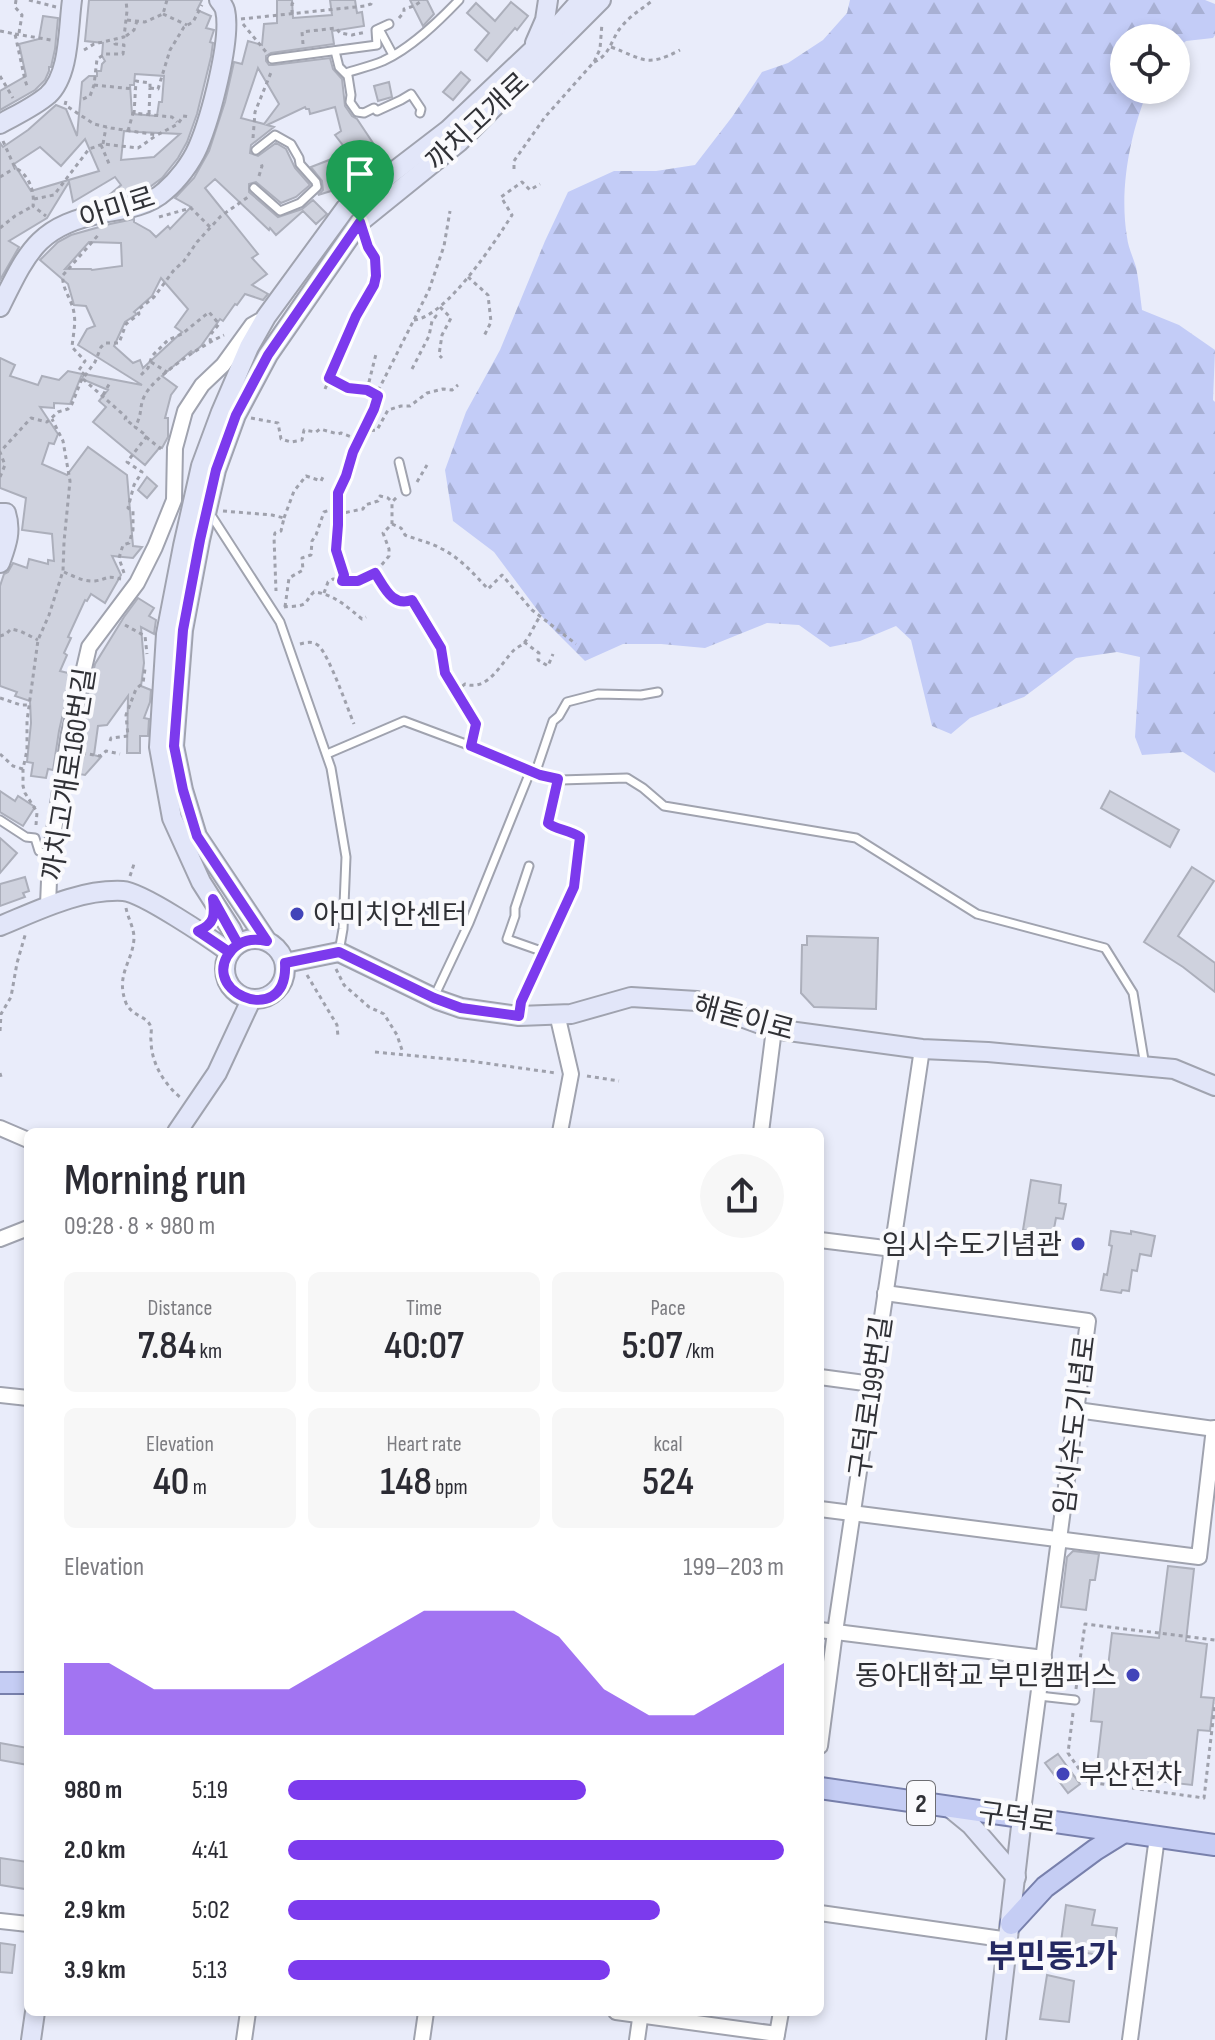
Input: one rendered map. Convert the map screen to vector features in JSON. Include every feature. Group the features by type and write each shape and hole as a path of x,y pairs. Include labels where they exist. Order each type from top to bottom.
{"main road":[{"path":"0,1683 24,1683"},
{"name":"구덕로","path":"824,1789 1215,1845"},
{"path":"1010,1932 1045,1887 1124,1832"}],"street":[{"path":"533,50 545,20 548,0"},
{"path":"234,948 172,818 159,747 166,634 201,466 249,347 266,317 345,209 448,130 555,29 581,0"},
{"name":"까치고개로","path":"267,941 197,836 174,746 183,630 216,470 236,415 268,355 360,222 459,142 601,0"},
{"path":"0,124 49,94 57,83 66,50 71,4"},
{"name":"아미로","path":"0,307 25,258 41,239 57,227 78,219 130,209 163,194 178,178 197,149 207,118 225,53 227,12"},
{"name":"까치고개로160번길","path":"48,905 50,856 66,750 89,647 155,547 174,500 175,448 185,411 202,385 223,365 252,325 266,317"},
{"path":"0,513 6,513 10,525 0,563"},
{"path":"0,926 48,905 91,894 126,891 234,948"},
{"path":"198,931 212,922 215,915 213,899"},
{"path":"293,962 267,941 253,939 234,948 225,962 224,972 233,991 241,997 260,1000 277,990 293,962 335,953"},
{"name":"해돋이로","path":"335,953 461,1008 519,1016 571,1014 631,997 697,1001 774,1029 922,1049 1174,1069 1215,1086"},
{"path":"180,1128 217,1073 251,1000"},
{"path":"557,1014 571,1074 561,1128"},
{"path":"762,1128 774,1029"},
{"name":"구덕로199번길","path":"824,1688 828,1631 854,1514 922,1049"},
{"path":"0,1128 24,1138"},
{"path":"0,1239 24,1230"},
{"path":"824,1240 893,1249"},
{"name":"임시수도기념로","path":"885,1293 1088,1321 1059,1540"},
{"path":"824,1378 872,1384"},
{"path":"0,1395 24,1398"},
{"path":"1077,1410 1215,1428"},
{"name":"임시수도기념로","path":"824,1510 1199,1557 1215,1428"},
{"path":"996,2040 1059,1540"},
{"path":"828,1631 1044,1658"},
{"path":"949,1807 971,1825 1016,1877"},
{"path":"1130,2040 1157,1837"},
{"path":"824,1913 1010,1932"},
{"path":"0,1921 24,1924"},
{"path":"31,2040 34,2016"},
{"path":"244,2040 247,2016"},
{"path":"422,2040 425,2016"},
{"path":"637,2040 641,2016"},
{"path":"653,2016 776,2037 780,2016"}],"lane":[{"path":"346,73 381,61 406,47 459,0"},
{"path":"272,59 377,45 376,30 389,24"},
{"path":"379,29 393,55"},
{"path":"335,51 339,67 346,73 350,102 357,112 364,113 374,108 377,111 411,94 421,109 420,113"},
{"path":"254,188 280,211 300,203 317,187 300,164 291,144 275,135 256,150"},
{"path":"399,462 406,491"},
{"path":"208,510 280,622 327,754 346,857 343,929 335,953"},
{"path":"434,998 469,923 553,721 567,702 598,694 641,695 658,692"},
{"path":"327,754 404,721 533,773 558,779 627,778 664,806 856,838 977,914 1105,948 1133,993 1145,1066"},
{"path":"0,820 26,837 35,838 39,851 50,856"},
{"path":"529,866 507,939 544,952"},
{"path":"1039,1696 1075,1700"}],"path":[{"path":"16,0 15,7 22,15 17,34 29,107"},
{"path":"29,0 43,5 71,4"},
{"path":"124,37 126,0"},
{"path":"163,14 167,0"},
{"path":"150,88 158,89 170,50 184,27 193,22 205,0"},
{"path":"292,14 295,0"},
{"path":"227,12 292,14 365,6 372,0"},
{"path":"303,55 302,32 336,28 340,33 352,35 370,32 372,25 389,24 404,9 423,0"},
{"path":"594,62 611,47 624,23 653,0"},
{"path":"0,477 5,465 0,452 31,418 47,422 58,412 68,409 101,347 106,343 119,343 126,324 154,297 210,227 246,199 254,188 262,166 253,136 255,112 272,72 272,59 246,26 227,12"},
{"path":"126,20 145,22 163,14 187,25"},
{"path":"0,31 40,39 66,50 76,63 86,48 124,37 134,30 137,21"},
{"path":"514,169 514,161 545,117 594,62 600,49 602,23"},
{"path":"83,99 90,96 94,85 97,59 105,54 123,54 124,45 115,44 115,40"},
{"path":"611,47 641,61 664,58 680,50"},
{"path":"0,76 29,107"},
{"path":"128,131 134,114 136,81 150,83 149,114"},
{"path":"94,85 135,89"},
{"path":"70,90 65,105 94,124 157,135"},
{"path":"134,114 172,117 178,124"},
{"path":"34,199 54,195 89,149 102,145 138,148 178,124 183,116 207,118"},
{"path":"106,127 102,145 110,166"},
{"path":"0,135 15,168"},
{"path":"0,177 15,168 21,170 32,185 33,206"},
{"path":"414,320 432,314 468,277 512,215 501,197 522,182 530,190 540,184"},
{"path":"33,206 57,227"},
{"path":"0,228 33,206"},
{"path":"156,218 191,208 210,227"},
{"path":"342,581 344,575 336,550 338,493 379,389 429,290 444,246 450,211"},
{"path":"325,389 376,276 375,258 360,222"},
{"path":"107,229 99,233 63,275 62,284 75,315 72,347 85,361 79,370 84,377 125,419 160,449 166,448"},
{"path":"468,277 488,295 491,322 483,338"},
{"path":"440,307 451,318 442,335 439,355 442,358"},
{"path":"141,375 148,368 152,356 168,340 182,334 209,312 219,324 210,341"},
{"path":"412,369 429,336 436,316 432,314"},
{"path":"135,427 140,418 142,399 167,372 210,341 229,333 242,339"},
{"path":"367,390 376,354"},
{"path":"151,362 167,372"},
{"path":"329,378 348,388 367,390 378,396"},
{"path":"103,395 111,381"},
{"path":"363,431 377,430 388,410 410,406 427,393 452,390 458,385"},
{"path":"236,415 278,423 281,439 291,442 302,440 304,430 316,432 320,429 358,439"},
{"path":"35,838 37,812 25,793 23,769 27,750 27,721 38,640 63,571 70,481 63,441 52,419"},
{"path":"129,584 119,558 133,530 133,511 128,508 134,485 142,472 127,462 146,437"},
{"path":"392,502 415,484 427,465"},
{"path":"324,475 321,481 306,476 294,491 281,531 275,533 275,588 282,608 301,605 314,592 324,593 339,600 362,619 366,617"},
{"path":"324,593 328,582 333,579 358,581 375,573 389,556 383,533 392,524 392,502 388,498 380,496 378,501 365,505 363,509 338,514"},
{"path":"285,607 289,578 303,570 302,558 311,555 312,541 324,512 337,508"},
{"path":"208,510 284,518"},
{"path":"392,524 401,528 405,535 445,550 488,589 502,575 532,610 576,644"},
{"path":"63,571 89,581 109,576 129,584"},
{"path":"375,573 392,599 406,603 412,600 441,648 445,673 476,724 471,746"},
{"path":"112,616 145,636 147,655"},
{"path":"456,691 465,684 472,686 497,674 515,648 524,642 540,616"},
{"path":"0,636 11,629 38,640"},
{"path":"289,646 310,642 318,645 328,661 354,724"},
{"path":"524,642 539,653 538,660 548,666 553,654"},
{"path":"110,741 111,738 128,736 126,715 136,689 143,683 146,666"},
{"path":"0,698 29,705"},
{"path":"66,750 100,756 106,751 120,754"},
{"path":"0,754 13,766 23,769"},
{"path":"519,1016 521,1002 574,887 580,837 570,830 548,823 558,779"},
{"path":"130,893 126,912 134,933 134,943 122,977 127,1004 138,1016 146,1018 151,1026 153,1054 159,1074 175,1093 194,1107"},
{"path":"0,1031 1,1014 11,997 25,939 26,931 21,917"},
{"path":"335,953 344,985 369,1007 384,1014 397,1035 403,1053"},
{"path":"293,962 337,1025 338,1037"},
{"path":"375,1052 619,1081"},
{"path":"1215,1640 1085,1624 1068,1753 1088,1782 1204,1798 1215,1703"},
{"path":"1208,1759 1215,1760"}],"green space":[{"path":"850,0 1205,0 1215,4 1213,38 1190,41 1190,24 1110,24 1110,104 1143,104 1131,143 1124,200 1128,241 1136,267 1142,310 1179,325 1215,350 1215,773 1183,752 1142,755 1135,737 1140,657 1117,652 1076,658 1024,697 970,718 951,734 932,726 911,640 896,626 860,641 830,647 799,625 767,623 705,648 623,644 585,661 547,623 494,552 453,521 445,470 466,412 500,350 568,192 614,171 656,171 695,165 762,72 788,63 823,40 847,13"}],"building":[{"path":"89,0 202,0 197,10 211,16 206,28 214,30 210,42 213,43 211,57 197,114 178,158 162,178 147,189 102,201 121,185 115,177 73,202 69,182 47,218 9,241 19,247 0,280 0,143 3,147 56,105 66,109 77,136 82,82 89,76 97,76 105,61 102,56 103,43 85,41","holes":["135,74 164,76 162,102 159,102 157,116 132,114 130,85 134,85","124,131 180,134 154,157 121,160","85,139 99,171 31,191 14,164 40,147 61,166"]},
{"path":"277,0 292,0 293,18 332,15 330,0 355,0 357,13 362,12 364,26 332,31 334,44 271,53 266,56 266,61 273,65 330,58 333,69 342,79 345,106 377,149 342,174 347,180 331,191 318,195 323,190 322,181 311,167 329,160 345,148 335,135 341,131 335,107 310,114 305,107 267,125 274,127 251,145 250,153 258,156 276,143 286,149 295,168 310,185 296,197 281,203 256,182 249,184 249,192 278,217 302,209 313,200 327,214 316,224 303,211 276,235 215,179 205,188 258,254 252,258 267,274 252,285 268,294 263,300 245,294 223,321 220,319 201,346 162,376 177,387 171,395 165,418 168,418 168,437 145,465 93,422 106,407 99,401 108,390 82,379 84,374 142,385 78,345 87,329 95,326 86,306 74,305 68,284 40,260 58,242 71,235 110,224 134,219 156,237 168,226 170,229 191,207 175,198 194,178 209,151 234,62 242,64 248,41 262,45 264,24 277,23","holes":["258,68 279,104 264,124 241,118","89,242 121,243 122,266 92,270 65,269","161,278 188,309 175,327 182,332 143,368 140,360 133,363 114,346 125,322 137,314 134,312 152,296"]},
{"path":"410,0 427,0 434,14 423,26"},
{"path":"511,2 528,16 487,61 475,50 489,33 467,13 476,3 495,21"},
{"path":"43,16 58,18 51,67 45,80 35,90 0,110 0,91 26,76 19,44 39,39"},
{"path":"461,72 470,80 453,100 443,92"},
{"path":"389,82 392,97 378,101 374,86"},
{"path":"0,358 15,365 10,376 38,385 42,376 59,380 68,371 82,374 70,404 54,403 54,408 40,407 58,434 54,444 49,443 42,464 67,475 88,447 127,475 133,546 142,547 133,558 112,556 121,575 105,603 91,594 85,600 68,637 71,638 64,653 67,655 60,671 72,674 53,770 48,769 46,778 31,776 33,763 27,762 30,701 0,686 0,586 4,574 13,563 27,568 29,559 48,564 48,560 54,561 52,534 22,530 26,498 0,488"},
{"path":"147,477 157,486 147,498 138,490"},
{"path":"138,598 154,608 149,616 156,620 154,634 141,627 144,663 141,686 151,690 144,718 149,719 148,736 140,736 140,753 127,753 128,696 107,725 98,726 94,755 101,757 85,775 73,773 95,664"},
{"path":"0,791 15,801 18,796 35,807 23,826 0,812"},
{"path":"1110,791 1179,830 1170,847 1101,808"},
{"path":"0,838 17,853 0,873"},
{"path":"1192,867 1214,881 1178,936 1215,963 1215,992 1144,942"},
{"path":"25,877 29,891 23,893 25,897 0,906 0,884"},
{"path":"807,936 878,938 876,1009 814,1007 801,993 802,945 807,945"},
{"path":"1031,1180 1061,1185 1059,1203 1066,1204 1063,1219 1056,1218 1053,1234 1023,1230"},
{"path":"1111,1231 1155,1236 1151,1256 1140,1254 1137,1271 1132,1270 1129,1291 1122,1290 1121,1293 1101,1290 1112,1246 1109,1245"},
{"path":"1073,1551 1099,1554 1095,1580 1090,1580 1086,1610 1061,1607 1067,1557"},
{"path":"1168,1566 1194,1569 1186,1641 1207,1644 1201,1697 1214,1698 1210,1731 1198,1730 1192,1785 1096,1774 1102,1722 1091,1721 1095,1683 1106,1684 1112,1633 1159,1638"},
{"path":"0,1743 24,1747 24,1764 0,1760"},
{"name":"부산전차","path":"1058,1754 1080,1784 1068,1793 1045,1763"},
{"path":"0,1858 24,1861 24,1889 0,1885"},
{"path":"1066,1905 1095,1910 1092,1925 1117,1928 1113,1957 1060,1949"},
{"path":"0,1943 15,1945 12,1973 0,1972"},
{"path":"1047,1975 1074,1981 1069,2022 1040,2019"}],"place":[{"name":"아미치안센터","path":"297,914"},
{"name":"임시수도기념관","path":"1078,1244"},
{"name":"동아대학교 부민캠퍼스","path":"1133,1675"},
{"name":"부산전차","path":"1063,1774"}],"district":[{"name":"부민동1가","path":"1052,1956"}],"route":[{"path":"360,222 268,355 236,415 216,470 200,540 183,630 174,746 197,836 267,941 244,941 229,952 198,931 212,922 215,915 213,899 238,944 229,952 225,962 227,982 233,991 251,1000 260,1000 277,990 283,982 285,963 339,952 461,1008 519,1016 521,1002 574,887 580,837 570,830 548,823 558,779 540,775 471,746 476,724 445,673 441,648 412,600 406,603 392,599 375,573 358,581 342,581 344,575 336,550 338,493 378,396 367,390 348,388 329,378 376,276 375,258 360,222"}]}
